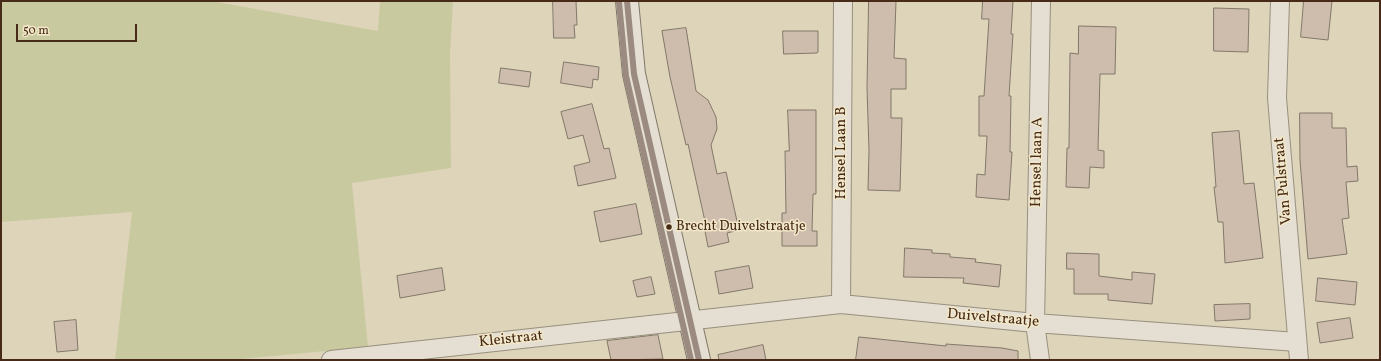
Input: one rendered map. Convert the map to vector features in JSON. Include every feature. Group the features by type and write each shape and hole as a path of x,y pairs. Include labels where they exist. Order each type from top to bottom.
{"main road":[{"path":"627,1 634,74 699,360"}],"street":[{"name":"Hensel Laan B","path":"840,304 843,1"},
{"name":"Hensel laan A","path":"1040,360 1035,323 1041,1"},
{"name":"Van Pulstraat","path":"1280,1 1277,98 1299,360"},
{"name":"Duivelstraatje","path":"690,320 840,304 1035,323 1297,342"},
{"name":"Kleistraat","path":"332,360 690,320"},
{"path":"1299,360 1304,360"}],"green space":[{"path":"1,1 211,1 378,31 380,1 453,1 450,53 451,168 352,183 368,347 231,360 115,360 132,212 1,222"}],"building":[{"path":"553,1 576,1 577,25 574,25 575,38 554,38"},
{"path":"869,1 896,1 894,58 906,59 906,89 891,89 891,118 902,118 900,191 868,190 869,150 867,88"},
{"path":"983,1 1013,1 1011,34 1013,34 1009,96 1011,96 1010,152 1012,152 1009,200 976,197 977,174 985,175 987,136 979,136 979,96 984,96 989,19 982,19"},
{"path":"1304,1 1332,1 1328,40 1301,37"},
{"path":"1214,8 1249,9 1248,52 1214,51"},
{"path":"1079,26 1116,27 1115,74 1100,74 1098,150 1104,151 1104,168 1090,167 1089,188 1066,187 1067,148 1069,148 1070,53 1078,54"},
{"path":"686,28 696,91 708,100 716,117 717,129 711,145 717,174 726,172 739,230 727,233 729,242 708,247 704,226 706,226 688,144 686,145 670,77 662,31"},
{"path":"783,31 818,31 818,52 784,54"},
{"path":"564,62 599,67 598,80 593,79 592,88 561,83"},
{"path":"501,68 531,72 529,87 499,83"},
{"path":"592,104 604,149 609,148 616,178 578,186 574,166 590,162 583,135 568,139 561,112"},
{"path":"788,110 816,110 816,194 813,194 812,231 817,231 817,246 782,246 782,213 786,213 785,151 789,151"},
{"path":"1300,113 1332,113 1332,128 1346,128 1347,167 1357,166 1358,181 1346,182 1349,218 1342,219 1347,254 1308,259 1300,160"},
{"path":"1239,131 1244,184 1254,183 1263,258 1225,263 1223,222 1218,222 1214,187 1216,187 1212,133"},
{"path":"636,204 642,234 600,242 594,212"},
{"path":"905,248 932,250 932,253 950,254 950,257 976,259 975,262 1001,265 999,287 963,283 964,278 904,277"},
{"path":"1067,253 1099,254 1099,276 1132,280 1132,272 1155,274 1152,304 1108,300 1108,294 1074,294 1074,269 1067,269"},
{"path":"749,266 753,288 719,294 715,272"},
{"path":"442,268 445,290 400,298 397,276"},
{"path":"651,277 655,294 637,297 633,281"},
{"path":"1318,278 1357,282 1355,305 1316,301"},
{"path":"1250,304 1250,319 1215,321 1214,305"},
{"path":"1350,318 1353,338 1320,343 1317,323"},
{"path":"76,320 78,350 57,352 54,322"},
{"path":"658,335 663,359 611,360 607,341"},
{"path":"859,337 946,346 946,344 1002,348 1018,351 1018,360 856,360"},
{"path":"763,345 766,360 719,360 718,355"}],"transit line":[{"path":"627,1 634,74 699,360"},
{"path":"619,2 626,76 691,360"}],"place":[{"name":"Brecht Duivelstraatje","path":"669,227"}]}
